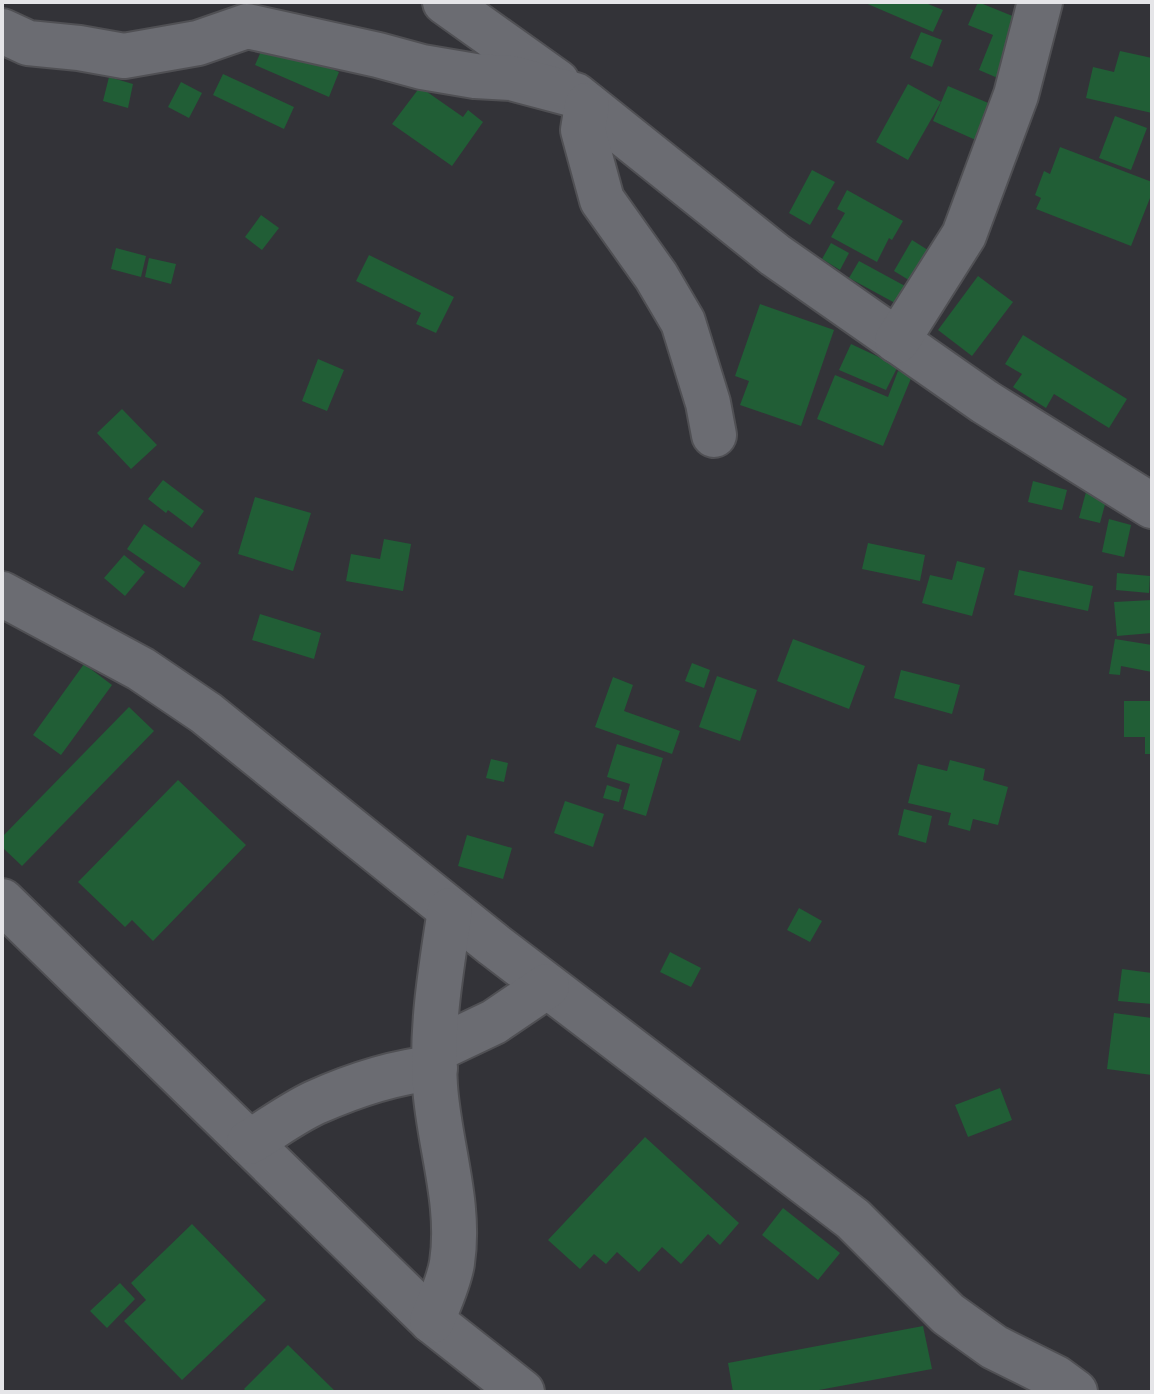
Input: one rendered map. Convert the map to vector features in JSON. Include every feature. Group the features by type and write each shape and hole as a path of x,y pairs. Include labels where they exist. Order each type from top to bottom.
{"street":[{"path":"445,2 581,100 775,255 985,402 1152,506"},
{"path":"897,341 964,235 1016,95 1040,2"},
{"path":"2,31 28,43 124,56 198,43 247,26 422,67 475,76 511,78 581,100"},
{"path":"581,100 583,130 602,200 656,276 683,322 708,403 714,435"},
{"path":"2,594 141,669 206,713 547,986 853,1219 948,1314 994,1347 1056,1378 1075,1392"},
{"path":"2,901 432,1321 522,1392"},
{"path":"432,1321 451,1264 454,1218 435,1090 436,1013 450,910"},
{"path":"249,1142 313,1104 370,1082 410,1071 435,1059 547,986"}],"building":[{"path":"863,2 923,2 943,10 933,32"},
{"path":"978,2 1025,21 1000,79 979,70 993,35 968,25"},
{"path":"921,32 942,40 932,67 910,58"},
{"path":"266,40 339,72 329,97 255,65"},
{"path":"1120,51 1152,58 1152,113 1086,98 1093,67 1114,72"},
{"path":"223,74 294,107 284,129 213,95"},
{"path":"109,77 133,84 128,108 103,101"},
{"path":"181,82 202,93 189,118 168,107"},
{"path":"908,84 941,102 908,160 876,142"},
{"path":"948,86 993,105 978,141 933,121"},
{"path":"420,87 463,117 468,110 483,122 452,166 392,124"},
{"path":"1115,116 1147,128 1131,170 1099,158"},
{"path":"1060,147 1152,182 1152,193 1131,246 1036,209 1041,198 1035,195 1044,171 1050,174"},
{"path":"812,170 835,182 810,225 789,213"},
{"path":"847,190 903,221 892,240 889,238 877,262 831,237 845,213 837,209"},
{"path":"261,215 279,228 262,250 245,237"},
{"path":"912,240 931,252 912,282 894,271"},
{"path":"831,243 849,253 840,270 822,259"},
{"path":"116,248 146,256 141,277 111,269"},
{"path":"369,255 454,297 436,333 416,324 421,313 356,281"},
{"path":"149,258 176,264 171,284 145,277"},
{"path":"859,261 905,286 895,303 849,278"},
{"path":"978,276 1013,302 972,356 938,330"},
{"path":"760,304 834,330 801,426 740,405 749,381 735,376"},
{"path":"1023,335 1127,399 1109,428 1054,394 1046,408 1013,387 1022,374 1005,364"},
{"path":"851,344 898,366 886,390 839,370"},
{"path":"318,359 344,370 327,411 302,401"},
{"path":"898,371 912,376 883,446 817,419 835,375 888,397"},
{"path":"122,409 157,445 131,469 97,433"},
{"path":"163,480 204,511 192,528 148,499"},
{"path":"1033,481 1067,490 1062,510 1028,502"},
{"path":"1086,492 1107,497 1100,523 1079,518"},
{"path":"255,497 311,513 293,571 238,554"},
{"path":"1109,519 1131,525 1124,557 1102,552"},
{"path":"144,524 201,563 184,588 127,549"},
{"path":"384,539 411,544 403,591 346,581 351,554 380,559"},
{"path":"868,543 925,555 920,581 862,569"},
{"path":"124,555 145,572 125,596 104,578"},
{"path":"957,561 985,568 972,616 922,603 930,575 952,580"},
{"path":"1019,570 1093,586 1088,611 1014,595"},
{"path":"1117,573 1150,576 1149,593 1116,590"},
{"path":"1152,600 1152,633 1117,636 1114,602"},
{"path":"260,614 321,633 314,659 252,640"},
{"path":"793,639 865,666 849,709 777,681"},
{"path":"1115,639 1152,645 1152,672 1121,666 1120,675 1109,674"},
{"path":"692,663 710,670 704,688 685,681"},
{"path":"84,664 112,685 61,755 33,735"},
{"path":"901,670 960,685 952,714 894,698"},
{"path":"717,676 757,690 740,741 699,727"},
{"path":"613,677 633,685 624,711 680,731 672,754 595,727"},
{"path":"1124,701 1152,701 1152,754 1145,754 1145,737 1124,737"},
{"path":"129,707 154,731 22,866 2,847 2,837"},
{"path":"617,744 663,758 646,816 623,809 630,784 607,777"},
{"path":"491,759 508,763 504,782 486,778"},
{"path":"950,760 985,769 983,780 1008,787 998,825 973,819 970,831 948,825 951,813 908,803 918,764 947,771"},
{"path":"178,780 246,845 153,941 132,920 125,927 78,882"},
{"path":"607,785 622,790 619,802 603,798"},
{"path":"565,801 604,814 593,847 554,833"},
{"path":"904,809 932,816 926,843 898,835"},
{"path":"467,835 512,848 503,879 458,866"},
{"path":"799,908 822,921 810,942 787,930"},
{"path":"670,952 701,968 691,987 660,972"},
{"path":"1122,969 1152,973 1152,1004 1118,1001"},
{"path":"1114,1013 1152,1018 1152,1075 1107,1069"},
{"path":"1000,1088 1012,1120 968,1137 955,1105"},
{"path":"645,1137 739,1223 720,1245 708,1234 681,1264 662,1247 639,1272 617,1252 606,1264 594,1254 580,1269 548,1240"},
{"path":"783,1208 840,1253 818,1280 762,1235"},
{"path":"192,1224 266,1300 182,1380 124,1321 146,1300 131,1283"},
{"path":"120,1283 135,1299 107,1328 90,1311"},
{"path":"923,1326 932,1369 808,1392 733,1392 728,1363"},
{"path":"288,1345 336,1392 247,1392 244,1389"}]}
